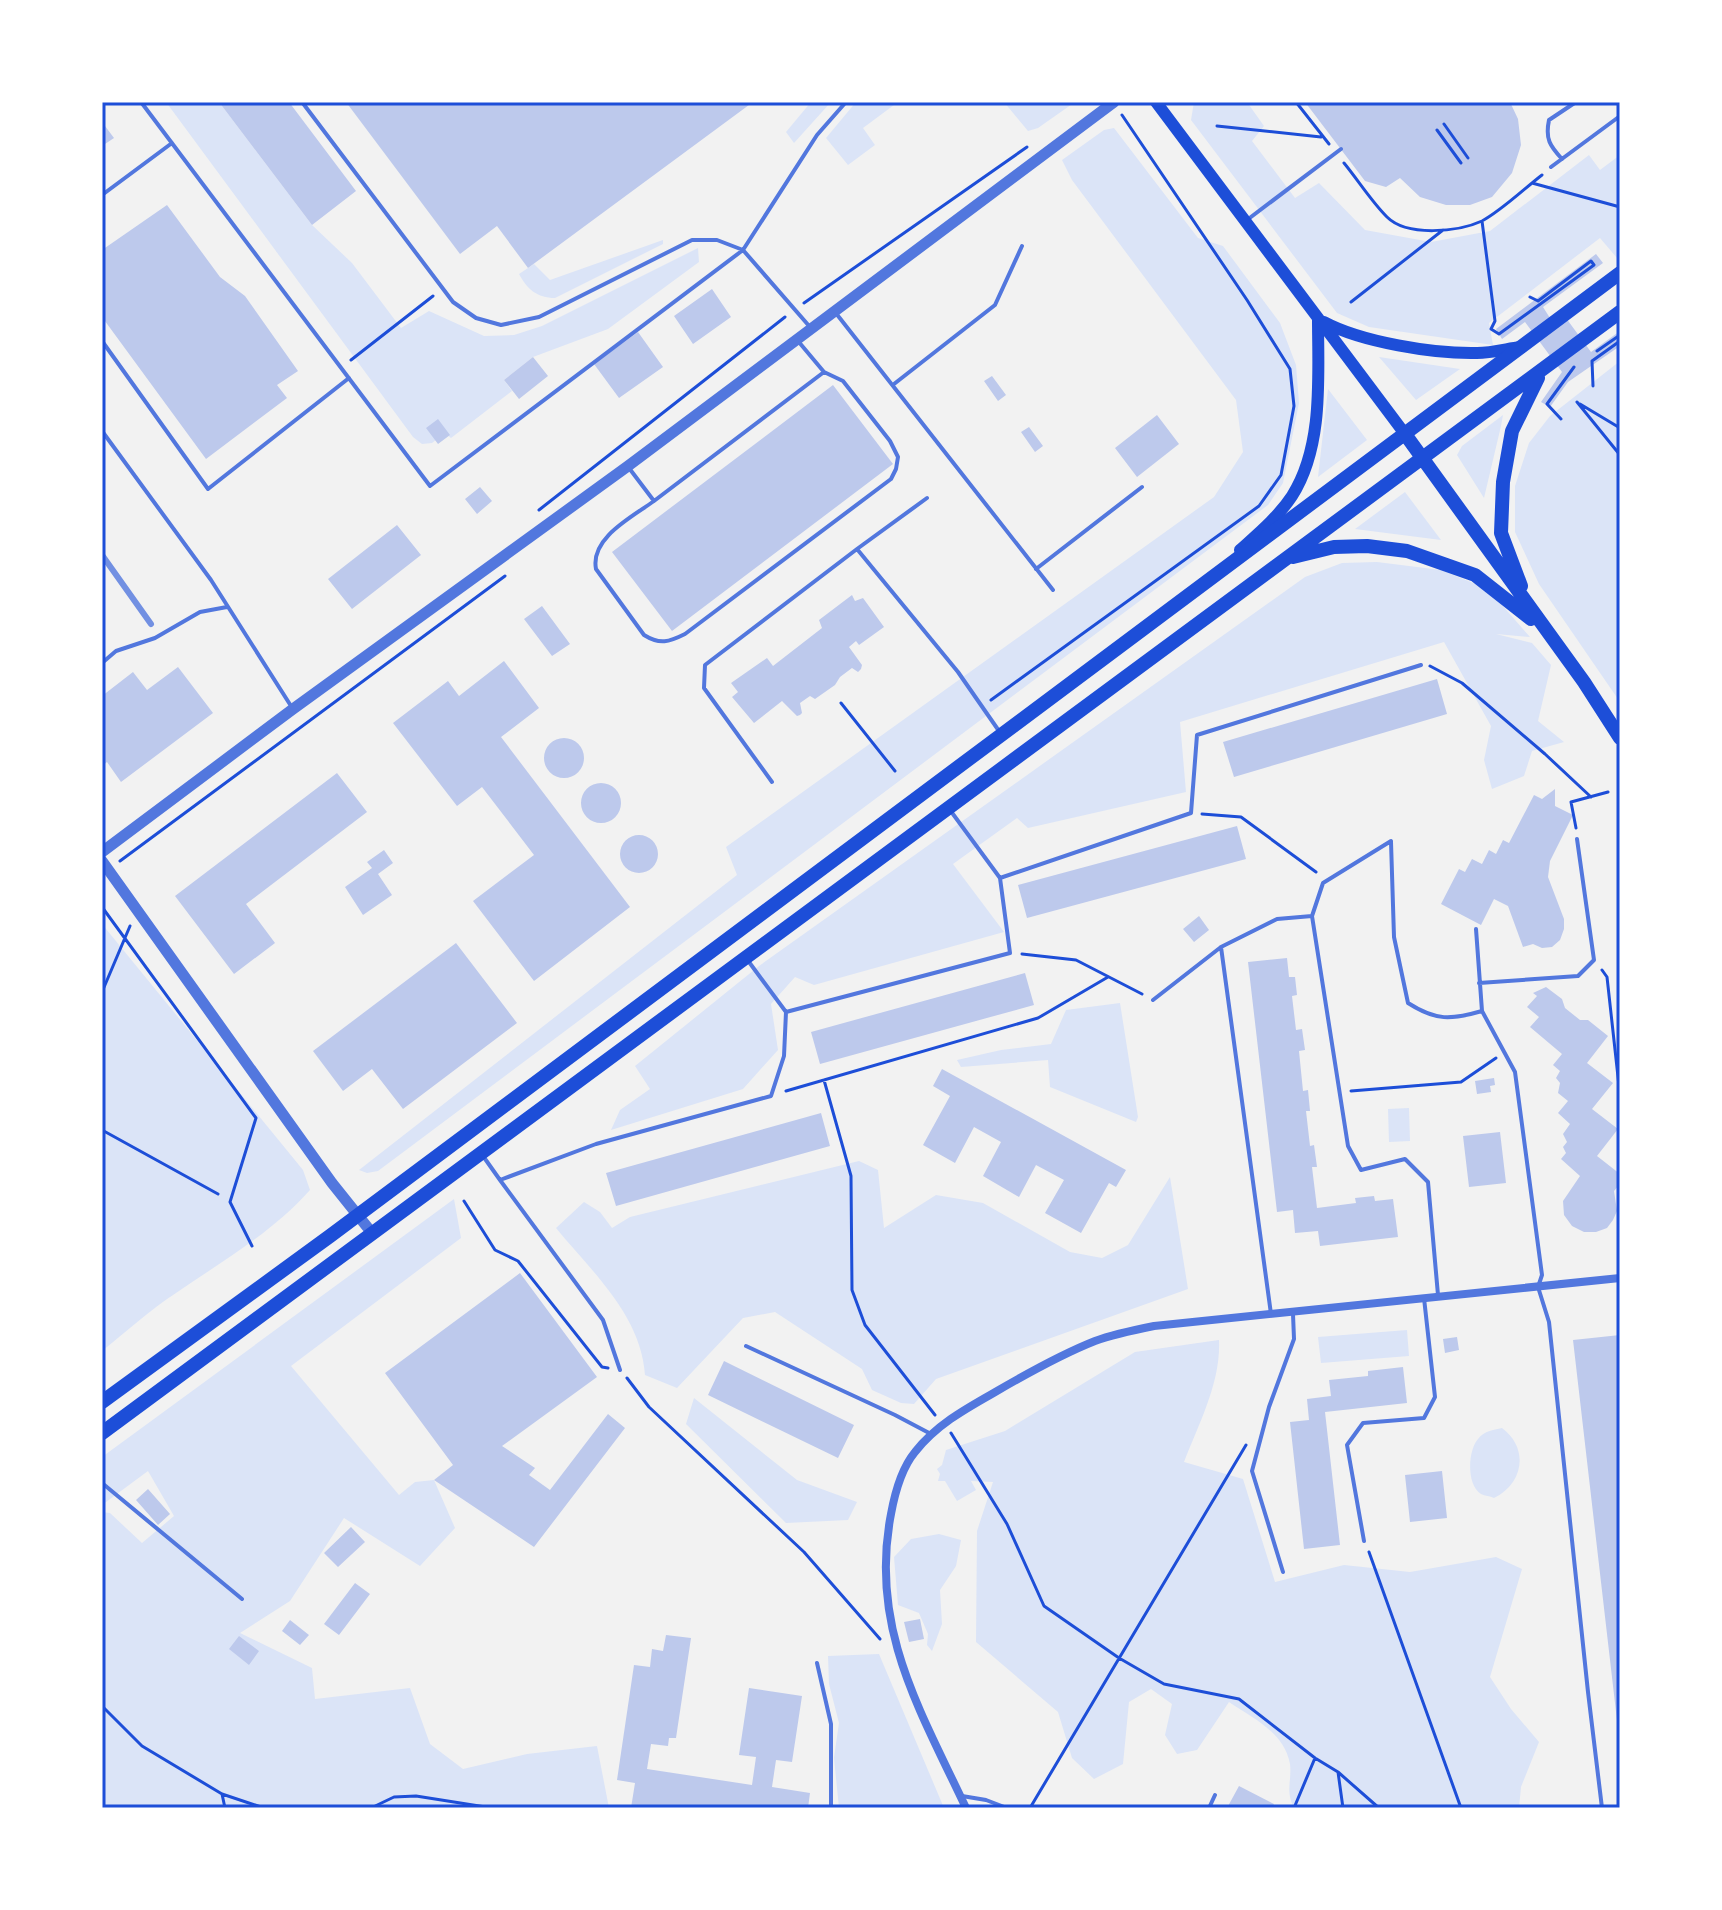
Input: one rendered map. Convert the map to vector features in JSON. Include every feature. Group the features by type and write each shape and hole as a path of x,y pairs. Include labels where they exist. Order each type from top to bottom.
{"main road":[{"path":"1156,102 1405,434 1584,682 1620,738"},
{"path":"102,1402 1620,273"},
{"path":"102,1433 1620,312"},
{"path":"1318,319 1345,333 1450,352 1478,354 1520,347"},
{"path":"1196,589 1271,522 1292,495 1307,466 1316,413 1318,319"},
{"path":"1541,372 1512,431 1503,482 1501,533 1516,575 1544,629"},
{"path":"1284,559 1334,547 1367,546 1407,551 1475,575 1544,629"}],"street":[{"path":"102,852 628,466 1114,102"},
{"path":"102,861 332,1183 372,1233"},
{"path":"966,1808 901,1668 890,1621 885,1576 886,1540 901,1476 913,1454 931,1434 957,1414 1094,1341 1154,1326 1620,1278"}],"lane":[{"path":"141,102 430,486 743,250 817,135 846,102"},
{"path":"302,102 453,302 476,318 501,325 539,317 692,240 717,240 743,250 811,328"},
{"path":"1563,160 1549,144 1546,132 1549,120 1576,102"},
{"path":"1551,167 1620,116"},
{"path":"102,195 172,143"},
{"path":"1246,221 1338,151"},
{"path":"893,385 995,305 1022,246"},
{"path":"834,310 1053,590"},
{"path":"797,339 824,372 843,381 890,441 898,457 891,479 685,634 668,642 655,642 644,635 596,569 594,560 604,540 824,372"},
{"path":"102,341 208,489 349,378"},
{"path":"102,431 227,607 293,709"},
{"path":"628,466 654,501"},
{"path":"1036,569 1142,487"},
{"path":"772,782 704,688 705,665 927,498"},
{"path":"857,549 958,672 1000,733"},
{"path":"102,663 116,651 155,638 200,612 227,607"},
{"path":"1000,878 1191,813 1197,735 1421,665"},
{"path":"786,1012 1010,953 1000,878 949,809"},
{"path":"1479,983 1578,976 1594,960 1577,839"},
{"path":"1438,1297 1428,1182 1405,1159 1361,1170 1348,1146 1312,916 1323,883 1391,841 1394,937 1408,1003 1427,1015 1455,1019 1482,1011"},
{"path":"1153,1000 1221,947 1277,919 1312,916"},
{"path":"1476,929 1482,1011 1515,1072 1542,1275 1538,1287 1549,1322 1602,1808"},
{"path":"1221,947 1271,1314"},
{"path":"500,1180 596,1144 771,1096 784,1056 786,1012 746,959"},
{"path":"481,1154 603,1320 620,1370"},
{"path":"1364,1541 1347,1445 1363,1423 1424,1418 1435,1397 1424,1298"},
{"path":"1283,1572 1252,1471 1269,1407 1294,1339 1293,1312"},
{"path":"746,1346 931,1434"},
{"path":"102,1483 242,1599"},
{"path":"817,1663 831,1724 831,1808"},
{"path":"1209,1808 1215,1795"},
{"path":"960,1796 986,1800 1007,1808"}],"path":[{"path":"982,707 1259,506 1281,475 1294,406 1290,369 1114,102"},
{"path":"1296,102 1338,151 1388,218 1414,230 1443,230 1482,221 1551,167"},
{"path":"1444,124 1468,158"},
{"path":"1217,126 1323,137"},
{"path":"1437,130 1461,163"},
{"path":"532,516 796,308 1027,147"},
{"path":"1532,183 1620,207"},
{"path":"1482,221 1495,321 1491,329 1499,334 1594,265 1591,261 1538,301 1530,297"},
{"path":"1351,302 1443,230"},
{"path":"341,367 442,288"},
{"path":"1593,386 1592,361 1620,341"},
{"path":"1561,419 1547,404 1573,368"},
{"path":"1620,428 1577,402 1620,455"},
{"path":"117,863 505,576"},
{"path":"1421,665 1433,667 1462,683 1591,797"},
{"path":"841,703 895,771"},
{"path":"1577,839 1571,802 1608,792"},
{"path":"1191,813 1241,817 1327,881"},
{"path":"102,907 256,1118 230,1202 252,1246"},
{"path":"102,992 124,937 139,912"},
{"path":"1010,953 1076,960 1153,1000"},
{"path":"1594,960 1607,977 1620,1095"},
{"path":"771,1096 1038,1018 1108,977"},
{"path":"1340,1092 1461,1082 1504,1052"},
{"path":"824,1080 851,1176 852,1290 865,1325 937,1417"},
{"path":"102,1130 218,1194"},
{"path":"464,1201 495,1250 518,1261 602,1367 620,1370 649,1407 804,1552 880,1640"},
{"path":"950,1432 1007,1524 1044,1606 1119,1658 1164,1684 1239,1699 1338,1772 1379,1808"},
{"path":"1030,1808 1253,1433"},
{"path":"1364,1541 1461,1808"},
{"path":"102,1706 142,1746 222,1794 264,1808"},
{"path":"1294,1808 1315,1758"},
{"path":"1338,1772 1343,1808"},
{"path":"222,1794 225,1808"},
{"path":"371,1808 394,1797 416,1796 492,1808"}],"shaded area":[{"path":"166,102 219,102 312,225 352,263 401,328 429,311 484,336 514,335 542,326 698,248 699,262 608,329 533,357 504,380 512,391 451,438 445,433 432,443 422,444 413,437"},
{"path":"811,102 831,102 794,143 786,132"},
{"path":"856,102 898,102 863,128 875,145 848,165 826,138"},
{"path":"1004,102 1075,102 1038,128 1028,131"},
{"path":"1194,102 1247,102 1264,126 1252,141 1295,198 1319,183 1365,230 1431,242 1490,231 1589,155 1600,170 1620,155 1620,255 1617,258 1600,238 1489,323 1493,345 1369,327 1337,313 1191,120"},
{"path":"1114,128 1198,238 1223,246 1280,323 1296,365 1299,403 1283,483 1268,505 378,1171 367,1173 359,1170 737,875 726,847 1214,497 1243,452 1236,400 1072,180 1062,160 1104,130"},
{"path":"663,240 663,244 555,298 533,292 519,274 534,264 550,280"},
{"path":"1379,357 1460,369 1416,400"},
{"path":"1620,361 1620,702 1539,584 1515,532 1515,486 1529,443 1550,416"},
{"path":"1328,389 1367,440 1318,477"},
{"path":"1503,415 1484,498 1457,455 1462,446"},
{"path":"1405,492 1441,540 1355,529"},
{"path":"1377,562 1441,570 1488,589 1530,637 1496,634 1532,643 1551,665 1538,721 1564,742 1532,751 1524,776 1492,789 1484,760 1491,726 1444,642 1180,722 1186,792 1028,828 1017,818 953,864 1004,932 814,985 795,977 771,1004 778,1050 743,1089 611,1130 620,1110 650,1089 635,1066 759,966 1305,577 1342,563"},
{"path":"102,924 303,1170 310,1190 263,1233 166,1300 102,1351"},
{"path":"1120,1003 1138,1117 1136,1122 1050,1087 1048,1060 961,1067 957,1060 1001,1050 1051,1044 1066,1010"},
{"path":"1409,1108 1410,1141 1389,1142 1388,1109"},
{"path":"859,1161 878,1170 884,1228 936,1195 983,1203 1070,1252 1102,1258 1128,1245 1170,1177 1188,1289 936,1379 914,1404 901,1403 872,1390 862,1369 775,1312 743,1318 677,1388 645,1375 642,1353 625,1314 556,1228 584,1202 600,1212 612,1228 630,1217"},
{"path":"454,1199 461,1238 291,1366 399,1495 415,1482 434,1480 455,1528 420,1566 344,1518 290,1601 240,1633 312,1668 315,1699 410,1688 430,1744 463,1769 527,1754 597,1746 609,1808 102,1808 102,1512 110,1513 142,1543 174,1516 148,1471 102,1505 102,1457"},
{"path":"1407,1330 1409,1356 1321,1363 1318,1337"},
{"path":"1219,1340 1213,1387 1184,1462 1243,1479 1275,1582 1344,1565 1410,1572 1496,1557 1522,1569 1490,1677 1511,1709 1539,1742 1521,1787 1519,1808 1294,1808 1290,1796 1287,1753 1267,1727 1229,1702 1197,1750 1177,1754 1165,1735 1172,1704 1151,1689 1129,1702 1123,1764 1094,1779 1072,1758 1058,1712 976,1642 977,1531 993,1482 971,1481 976,1490 957,1501 945,1481 938,1481 940,1474 937,1469 942,1465 946,1450 1005,1431 1135,1352"},
{"path":"694,1398 797,1480 857,1502 848,1520 786,1523 686,1424"},
{"path":"1502,1428 1516,1445 1519,1465 1512,1484 1494,1498 1476,1490 1471,1476 1471,1459 1480,1436"},
{"path":"939,1534 961,1540 956,1566 940,1590 942,1624 932,1651 927,1645 928,1634 919,1613 898,1605 894,1557 911,1539"},
{"path":"879,1654 944,1808 839,1808 834,1758 839,1723 829,1684 828,1656"}],"building":[{"path":"219,102 289,102 356,191 312,225"},
{"path":"346,102 753,102 528,268 497,226 460,254"},
{"path":"1305,102 1510,102 1518,119 1521,145 1512,173 1492,197 1470,205 1446,205 1420,197 1400,178 1386,187 1365,181"},
{"path":"102,122 114,138 102,146"},
{"path":"167,205 220,277 245,296 298,371 277,385 287,398 206,459 102,317 102,250"},
{"path":"1596,254 1603,263 1543,307 1555,326 1566,318 1591,352 1620,331 1620,346 1568,382 1550,407 1541,402 1562,372 1525,322 1502,339 1496,329"},
{"path":"712,289 731,317 693,344 674,316"},
{"path":"638,332 663,367 619,398 594,364"},
{"path":"533,357 548,376 519,399 504,380"},
{"path":"992,376 1006,395 998,401 984,381"},
{"path":"833,385 893,464 672,631 612,552"},
{"path":"1157,415 1179,444 1137,477 1115,448"},
{"path":"438,419 450,435 438,444 426,428"},
{"path":"1029,427 1043,446 1035,452 1021,432"},
{"path":"480,487 492,501 477,514 465,499"},
{"path":"397,525 421,555 352,609 328,579"},
{"path":"852,595 855,601 863,598 884,627 859,645 856,641 849,647 862,665 861,669 858,672 852,668 815,699 810,696 800,703 800,715 797,716 782,701 754,723 732,697 738,692 731,683 767,658 773,666 822,628 819,620"},
{"path":"542,606 570,644 552,656 524,619"},
{"path":"504,661 539,708 501,737 630,907 534,981 473,901 534,855 482,787 457,806 393,723 448,681 459,696"},
{"path":"178,667 213,713 121,782 107,762 102,766 102,696 133,672 147,690"},
{"path":"1437,679 1447,714 1234,777 1223,742"},
{"path":"564,738 578,744 584,758 578,772 564,778 550,772 544,758 550,744"},
{"path":"337,773 367,812 246,904 275,943 234,974 175,896"},
{"path":"601,783 615,789 621,803 615,817 601,823 587,817 581,803 587,789"},
{"path":"1555,789 1555,806 1573,815 1550,861 1548,877 1564,919 1560,940 1552,947 1542,948 1533,944 1523,947 1508,906 1494,899 1481,925 1441,904 1459,869 1465,872 1472,859 1482,864 1489,850 1496,854 1503,840 1509,843 1534,795 1542,799"},
{"path":"1237,826 1246,859 1027,918 1018,885"},
{"path":"639,835 653,840 658,854 653,868 639,873 625,868 620,854 625,840"},
{"path":"384,850 393,863 378,874 392,895 363,915 345,887 372,868 367,862"},
{"path":"1199,916 1209,930 1194,942 1183,929"},
{"path":"456,943 517,1023 403,1109 372,1069 343,1091 313,1051"},
{"path":"1287,958 1289,977 1295,977 1297,995 1292,996 1296,1030 1302,1029 1305,1050 1299,1051 1303,1091 1308,1090 1310,1111 1306,1111 1310,1146 1314,1145 1317,1167 1312,1167 1317,1208 1356,1203 1355,1198 1374,1196 1375,1201 1393,1199 1398,1237 1320,1246 1318,1231 1295,1233 1293,1210 1277,1212 1248,962"},
{"path":"1025,973 1034,1005 820,1064 811,1032"},
{"path":"1546,987 1562,999 1565,1008 1580,1020 1588,1020 1608,1036 1587,1063 1613,1083 1592,1109 1618,1129 1597,1156 1620,1174 1620,1184 1614,1191 1617,1211 1613,1220 1607,1228 1596,1232 1584,1232 1572,1226 1564,1215 1563,1201 1580,1176 1561,1159 1566,1153 1563,1147 1567,1142 1563,1134 1570,1124 1558,1113 1568,1101 1558,1093 1560,1083 1556,1078 1560,1071 1553,1065 1562,1054 1530,1027 1539,1017 1527,1007 1537,996 1533,993"},
{"path":"942,1069 1126,1170 1116,1187 1109,1183 1081,1233 1045,1213 1064,1180 1036,1165 1019,1197 983,1176 1001,1142 974,1127 955,1163 923,1145 950,1096 933,1086"},
{"path":"1494,1078 1495,1085 1490,1086 1491,1092 1477,1094 1475,1081"},
{"path":"821,1113 830,1146 616,1206 606,1173"},
{"path":"1500,1132 1506,1183 1469,1187 1463,1136"},
{"path":"520,1273 597,1377 502,1446 535,1468 529,1475 550,1490 608,1414 625,1428 534,1547 434,1480 453,1465 385,1373"},
{"path":"1620,1335 1620,1729 1618,1729 1573,1340"},
{"path":"1457,1337 1459,1350 1445,1353 1443,1339"},
{"path":"724,1361 854,1425 838,1458 708,1395"},
{"path":"1403,1367 1407,1403 1325,1412 1340,1545 1304,1549 1290,1422 1309,1420 1307,1399 1331,1396 1329,1380 1368,1376 1368,1371"},
{"path":"1442,1471 1447,1518 1410,1522 1405,1475"},
{"path":"148,1489 170,1514 158,1525 136,1500"},
{"path":"351,1527 365,1542 338,1567 324,1553"},
{"path":"355,1583 370,1594 339,1635 324,1624"},
{"path":"920,1619 924,1639 909,1642 904,1622"},
{"path":"290,1620 309,1635 300,1645 282,1631"},
{"path":"666,1635 691,1638 676,1738 669,1738 668,1746 651,1744 647,1769 752,1785 756,1757 739,1755 749,1688 802,1696 792,1762 776,1760 772,1787 810,1793 808,1808 631,1808 635,1783 617,1780 634,1665 650,1667 652,1649 663,1651"},
{"path":"239,1636 259,1651 249,1665 229,1649"},
{"path":"1239,1786 1274,1804 1272,1808 1227,1808"}],"railway":[{"path":"102,555 151,624"}]}
